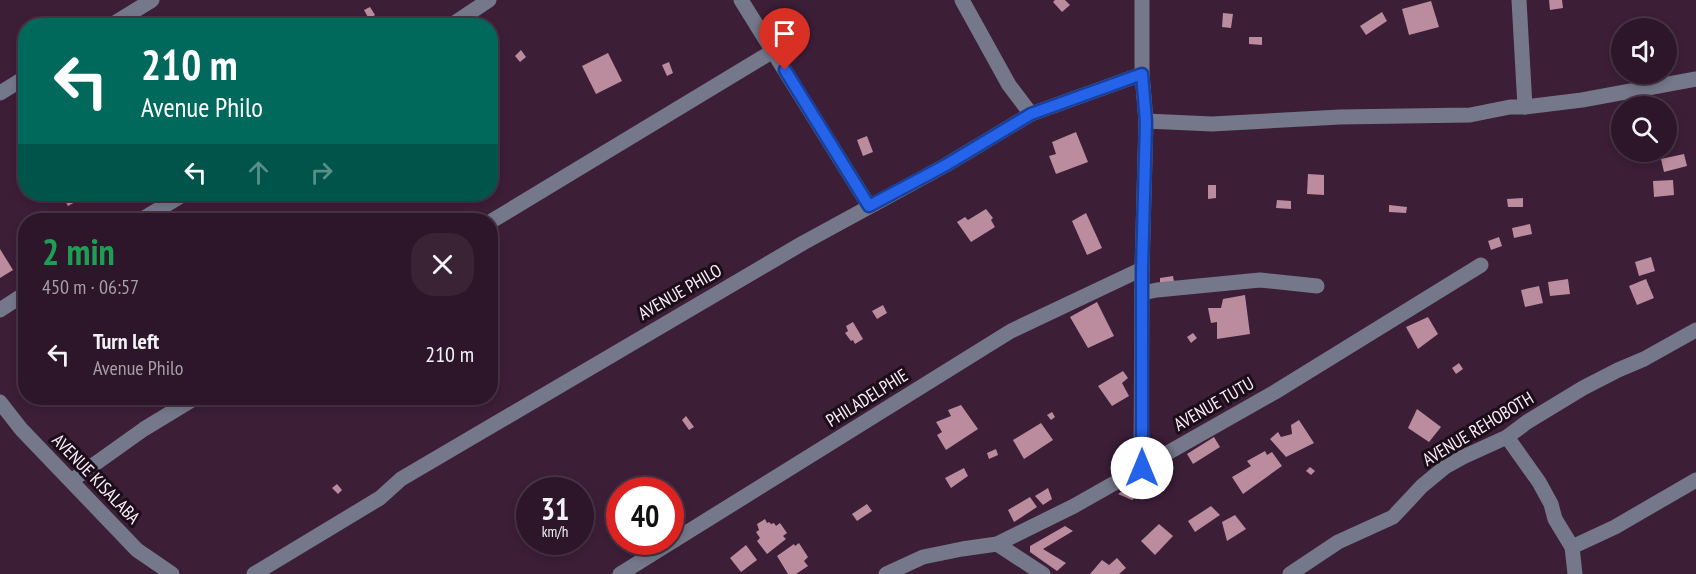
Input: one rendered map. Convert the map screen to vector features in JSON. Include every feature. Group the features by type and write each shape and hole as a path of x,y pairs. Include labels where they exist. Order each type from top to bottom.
{"street":[{"path":"123,18 152,0"},
{"path":"462,18 489,0"},
{"path":"741,0 869,206"},
{"path":"962,0 1009,85 1031,114"},
{"path":"1142,0 1142,74 1146,122 1142,269 1142,468"},
{"path":"1519,0 1525,108"},
{"path":"498,217 773,51"},
{"name":"AVENUE PHILO","path":"254,574 380,498 400,479 792,249 946,165 1031,114 1142,74"},
{"path":"1146,122 1212,124 1340,117 1470,115 1510,107 1525,108 1582,100 1696,79"},
{"path":"0,93 18,82"},
{"path":"153,213 172,201"},
{"name":"AVENUE TUTU","path":"886,574 923,557 997,544 1074,506 1275,392 1481,265"},
{"name":"PHILADELPHIE","path":"620,574 1011,331 1142,269"},
{"path":"1142,293 1260,280 1317,286"},
{"path":"0,310 18,298"},
{"name":"AVENUE REHOBOTH","path":"1290,574 1338,542 1393,517 1422,486 1463,456 1507,437 1583,388 1644,359 1696,330"},
{"name":"AVENUE KISALABA","path":"0,402 21,429 137,550 172,574"},
{"path":"71,481 144,429 183,405"},
{"path":"1507,437 1539,482 1551,504 1555,519 1572,547 1575,574"},
{"path":"1572,547 1615,527 1696,480"},
{"path":"997,544 1043,574"}],"building":[{"path":"1065,0 1070,5 1062,12 1053,2"},
{"path":"1549,0 1562,0 1563,8 1550,10"},
{"path":"1431,1 1439,27 1409,35 1402,9"},
{"path":"370,7 375,15 368,18 364,10"},
{"path":"1382,12 1387,21 1366,35 1360,26"},
{"path":"1223,13 1233,14 1231,28 1222,27"},
{"path":"1249,37 1262,37 1262,45 1249,44"},
{"path":"521,50 526,57 520,62 515,56"},
{"path":"608,53 622,81 596,94 582,66"},
{"path":"669,62 673,73 667,76 662,65"},
{"path":"1076,132 1088,162 1056,174 1049,156 1056,154 1052,142"},
{"path":"867,136 873,152 863,156 857,140"},
{"path":"1684,154 1687,166 1664,172 1662,162 1677,162 1677,156"},
{"path":"1308,174 1324,175 1324,195 1307,194"},
{"path":"1673,180 1674,195 1654,197 1653,181"},
{"path":"1208,185 1216,185 1216,198 1208,199"},
{"path":"1523,198 1523,207 1508,207 1507,199"},
{"path":"1277,200 1291,201 1291,209 1276,208"},
{"path":"65,201 77,201 68,206"},
{"path":"1389,205 1407,207 1406,213 1389,212"},
{"path":"986,209 993,218 991,220 995,227 971,242 957,222 965,217 968,220"},
{"path":"1086,213 1102,248 1087,255 1072,221"},
{"path":"1530,224 1532,234 1514,238 1512,228"},
{"path":"1499,237 1502,246 1491,250 1488,241"},
{"path":"0,249 13,270 0,278"},
{"path":"1651,257 1655,271 1639,276 1635,262"},
{"path":"1173,276 1174,282 1160,284 1160,278"},
{"path":"1568,279 1570,294 1550,296 1548,282"},
{"path":"1646,279 1654,298 1637,305 1629,286"},
{"path":"1539,286 1543,303 1525,307 1521,290"},
{"path":"1245,295 1250,334 1217,339 1217,322 1211,323 1208,308 1221,308 1223,299"},
{"path":"1097,302 1114,336 1088,348 1070,317"},
{"path":"883,305 887,313 877,319 872,311"},
{"path":"1428,317 1438,334 1418,349 1406,327"},
{"path":"853,322 863,339 855,344 845,333 848,331 846,326"},
{"path":"1193,333 1197,338 1191,343 1187,337"},
{"path":"1459,363 1463,369 1456,374 1452,368"},
{"path":"1123,371 1128,378 1122,383 1129,396 1112,406 1098,386"},
{"path":"961,405 978,429 946,450 937,435 942,432 936,422 951,416 948,410"},
{"path":"1417,409 1441,427 1429,442 1408,428"},
{"path":"1052,412 1055,417 1051,420 1047,415"},
{"path":"686,416 694,427 689,430 682,420"},
{"path":"1299,420 1314,443 1286,457 1270,439 1278,432 1281,437 1292,434 1291,425"},
{"path":"1041,423 1053,440 1024,459 1013,440"},
{"path":"1214,437 1220,447 1193,464 1187,454"},
{"path":"996,449 998,455 989,459 987,453"},
{"path":"1265,451 1267,455 1272,452 1282,466 1243,494 1232,477 1251,466 1247,461"},
{"path":"1310,467 1315,471 1311,475 1306,471"},
{"path":"964,468 968,476 951,488 945,478"},
{"path":"1143,476 1152,486 1132,500 1118,494"},
{"path":"337,484 342,490 338,494 332,488"},
{"path":"1048,488 1052,499 1043,505 1035,496"},
{"path":"1030,497 1037,507 1014,522 1008,510"},
{"path":"867,504 872,511 857,521 852,514"},
{"path":"1211,506 1220,515 1195,532 1188,521"},
{"path":"1235,515 1246,529 1227,541 1222,522"},
{"path":"765,519 767,523 774,523 776,526 780,523 787,533 783,536 786,539 767,554 757,541 760,538 756,532 759,530 757,524"},
{"path":"1159,524 1173,536 1155,555 1141,541"},
{"path":"1065,526 1073,531 1043,549 1066,563 1057,571 1030,552 1030,546"},
{"path":"799,543 808,557 804,561 808,566 796,574 788,574 777,556"},
{"path":"746,545 757,560 741,572 730,558"},
{"path":"1117,558 1126,568 1119,574 1090,574 1102,560 1109,565"}],"route":[{"path":"785,70 869,206 946,165 1031,114 1142,74 1146,122 1142,269 1142,468"}]}
